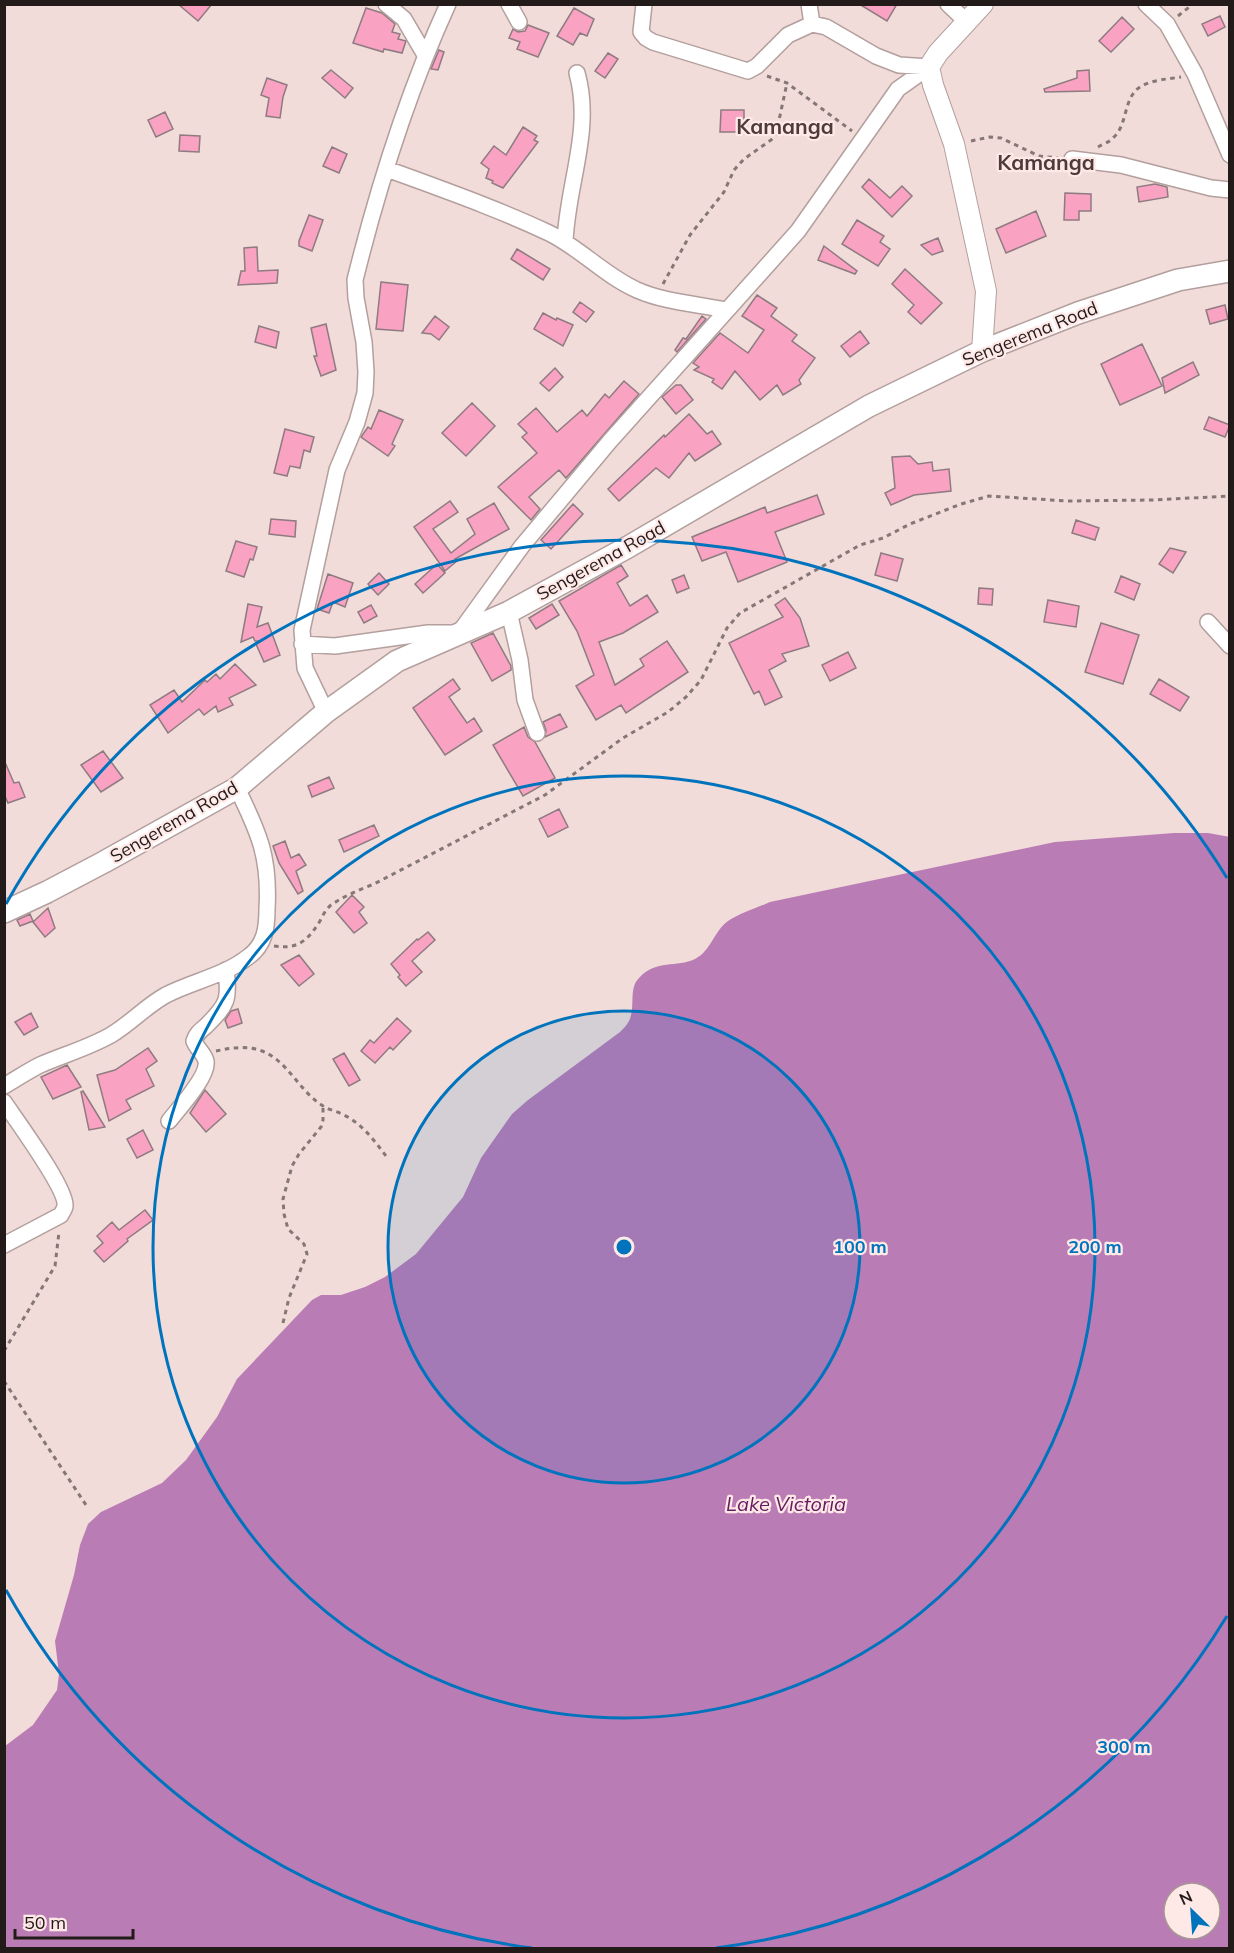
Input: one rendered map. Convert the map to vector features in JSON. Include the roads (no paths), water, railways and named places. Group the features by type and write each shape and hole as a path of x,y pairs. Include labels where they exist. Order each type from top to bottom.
{"main road":[{"name":"Sengerema Road","path":"4,912 104,862 237,788 326,712 397,661 509,612 628,547 869,406 982,351 1089,309 1178,280 1230,271"}],"street":[{"path":"386,4 404,19 425,55"},
{"path":"326,712 305,668 302,630 337,470 357,422 365,393 364,342 355,280 387,169 425,55 448,4"},
{"path":"509,4 519,22"},
{"path":"644,4 640,23 641,32 646,38 748,71 757,66 788,35 812,24 826,27 876,56 899,65 929,67"},
{"path":"809,4 812,24"},
{"path":"948,4 967,22"},
{"path":"302,644 328,646 428,633 459,633 522,546 610,441 798,231 898,89 929,67 938,53 984,4"},
{"path":"1146,4 1167,24 1195,74 1230,155"},
{"path":"929,67 954,144 986,291 982,351"},
{"path":"565,242 568,206 578,165 582,125 582,99 577,73"},
{"path":"1072,159 1120,165 1211,188 1230,190"},
{"path":"387,169 465,198 565,242 636,290 657,297 726,310"},
{"path":"509,612 518,651 525,700 537,733"},
{"path":"1208,622 1230,646"},
{"path":"4,1086 38,1066 111,1035 155,1001 226,970 247,958 260,944 266,930 267,866 260,839 237,788"},
{"path":"170,1121 203,1078 206,1069 203,1053 194,1041 196,1035 224,1008 228,1001 226,970"},
{"path":"4,1102 48,1168 63,1196 65,1206 61,1215 4,1245"}],"water":[{"name":"Lake Victoria","path":"1174,833 1208,833 1230,837 1229,1948 5,1948 5,1746 33,1725 57,1690 59,1674 55,1641 80,1545 88,1524 101,1512 162,1483 186,1460 217,1417 237,1379 312,1300 321,1295 341,1295 365,1287 385,1277 416,1254 463,1197 481,1158 512,1114 620,1032 626,1025 631,1016 634,987 639,978 652,968 695,959 705,951 728,921 770,902 1055,842"}],"district":[{"name":"Kamanga","path":"785,127"},
{"name":"Kamanga","path":"1046,163"}]}
